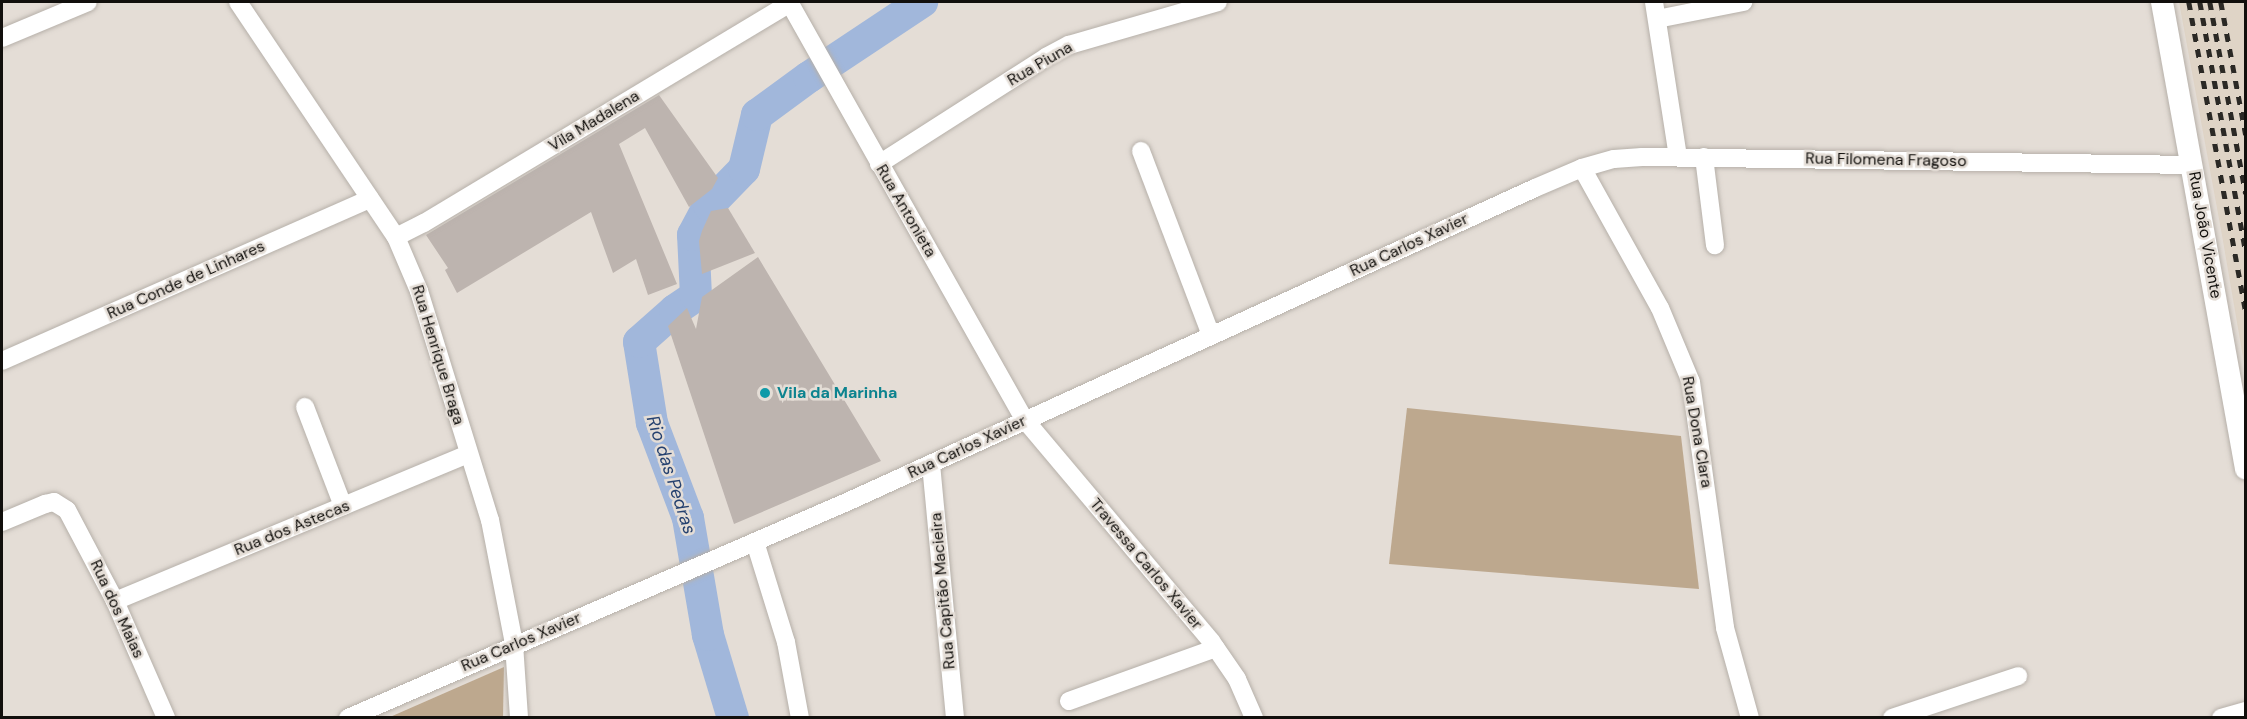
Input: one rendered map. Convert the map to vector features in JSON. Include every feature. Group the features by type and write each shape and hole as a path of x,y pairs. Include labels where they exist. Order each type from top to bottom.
{"main road":[{"name":"Rua João Vicente","path":"2162,2 2246,468"}],"street":[{"path":"2,38 88,2"},
{"name":"Rua Henrique Braga","path":"238,2 396,237 434,333 468,454 490,520 514,645 519,717"},
{"name":"Rua Antonieta","path":"789,2 1025,420"},
{"name":"Vila Madalena","path":"396,237 424,223 789,2"},
{"name":"Rua Piuna","path":"879,164 1069,45 1218,2"},
{"path":"1678,157 1655,10 1743,2"},
{"path":"1141,151 1211,335"},
{"name":"Rua Filomena Fragoso","path":"1582,168 1614,159 1678,157 2192,165"},
{"path":"1704,157 1715,245"},
{"name":"Rua Carlos Xavier","path":"348,717 701,567 1582,168"},
{"name":"Rua Dona Clara","path":"1582,168 1660,308 1691,382 1725,628 1750,717"},
{"name":"Rua Conde de Linhares","path":"2,361 370,199"},
{"path":"304,407 343,506"},
{"name":"Travessa Carlos Xavier","path":"1025,420 1216,648 1237,679 1254,717"},
{"name":"Rua dos Astecas","path":"115,601 468,454"},
{"name":"Rua Capitão Macieira","path":"931,464 955,717"},
{"name":"Rua dos Maias","path":"2,522 45,504 54,502 62,505 72,517 115,601 166,717"},
{"path":"755,542 786,642 801,717"},
{"path":"1069,701 1216,648"},
{"path":"1892,717 2018,676"},
{"path":"2220,717 2246,711"}],"shaded area":[{"path":"2179,2 2245,2 2245,369 2222,235"},
{"path":"1407,408 1681,436 1699,589 1389,564"},
{"path":"504,667 503,717 390,717"}],"building":[{"path":"659,95 718,178 712,189 689,207 645,128 619,144 677,284 648,295 636,259 613,273 591,212 457,293 445,270 448,268 426,235"},
{"path":"728,208 755,253 702,274 699,241 702,231 711,211"},
{"name":"Vila da Marinha","path":"758,257 881,461 734,524 668,326 687,308 696,329 702,297"}],"waterway":[{"name":"Rio das Pedras","path":"733,718 708,635 688,518 652,423 639,342 675,310 696,296 693,235 709,205 744,169 757,115 809,77 922,2"}],"railway":[{"path":"2189,2 2246,314"},
{"path":"2200,2 2246,252"},
{"path":"2210,2 2246,194"},
{"path":"2221,2 2246,135"}],"place":[{"name":"Vila da Marinha","path":"765,393"}]}
